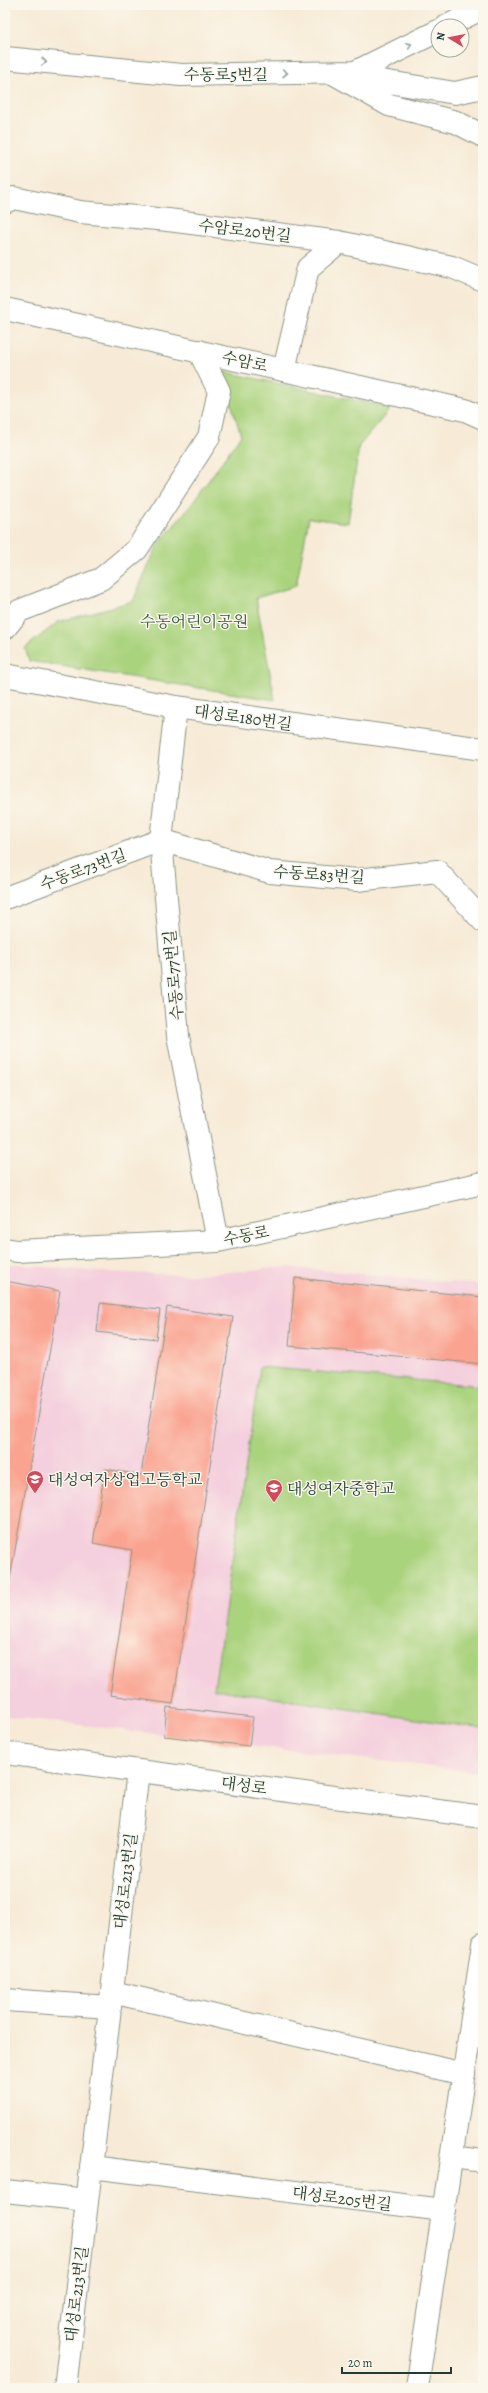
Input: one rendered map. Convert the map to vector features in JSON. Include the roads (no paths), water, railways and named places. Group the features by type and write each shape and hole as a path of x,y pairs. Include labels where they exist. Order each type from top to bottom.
{"street":[{"path":"463,18 483,8"},
{"name":"수동로5번길","path":"5,58 181,75 355,72 430,35"},
{"path":"333,73 455,93 483,87"},
{"path":"333,73 389,106 456,122 483,136"},
{"name":"수암로20번길","path":"5,202 14,198 80,212 168,220 339,242 452,267 483,280"},
{"path":"284,370 308,268 339,242"},
{"name":"수암로","path":"5,309 465,410 483,418"},
{"path":"5,628 19,611 101,579 137,549 209,437 219,391 199,351"},
{"name":"대성로180번길","path":"5,675 176,707 483,749"},
{"name":"수동로77번길","path":"176,707 161,840 178,1036 218,1241"},
{"name":"수동로73번길","path":"5,898 161,840"},
{"name":"수동로83번길","path":"161,840 270,872 356,880 437,871 483,921"},
{"name":"수동로","path":"5,1249 17,1251 218,1241 483,1183"},
{"name":"대성로","path":"5,1753 483,1817"},
{"name":"대성로213번길","path":"65,2388 138,1771"},
{"path":"417,2388 483,1944"},
{"path":"5,2000 111,1999 270,2028 464,2074"},
{"path":"452,2157 483,2161"},
{"name":"대성로205번길","path":"91,2167 444,2210"},
{"path":"5,2191 87,2200"}],"place":[{"name":"대성여자상업고등학교","path":"35,1494"},
{"name":"대성여자중학교","path":"274,1503"}],"park label":[{"name":"수동어린이공원","path":"194,621"}]}
